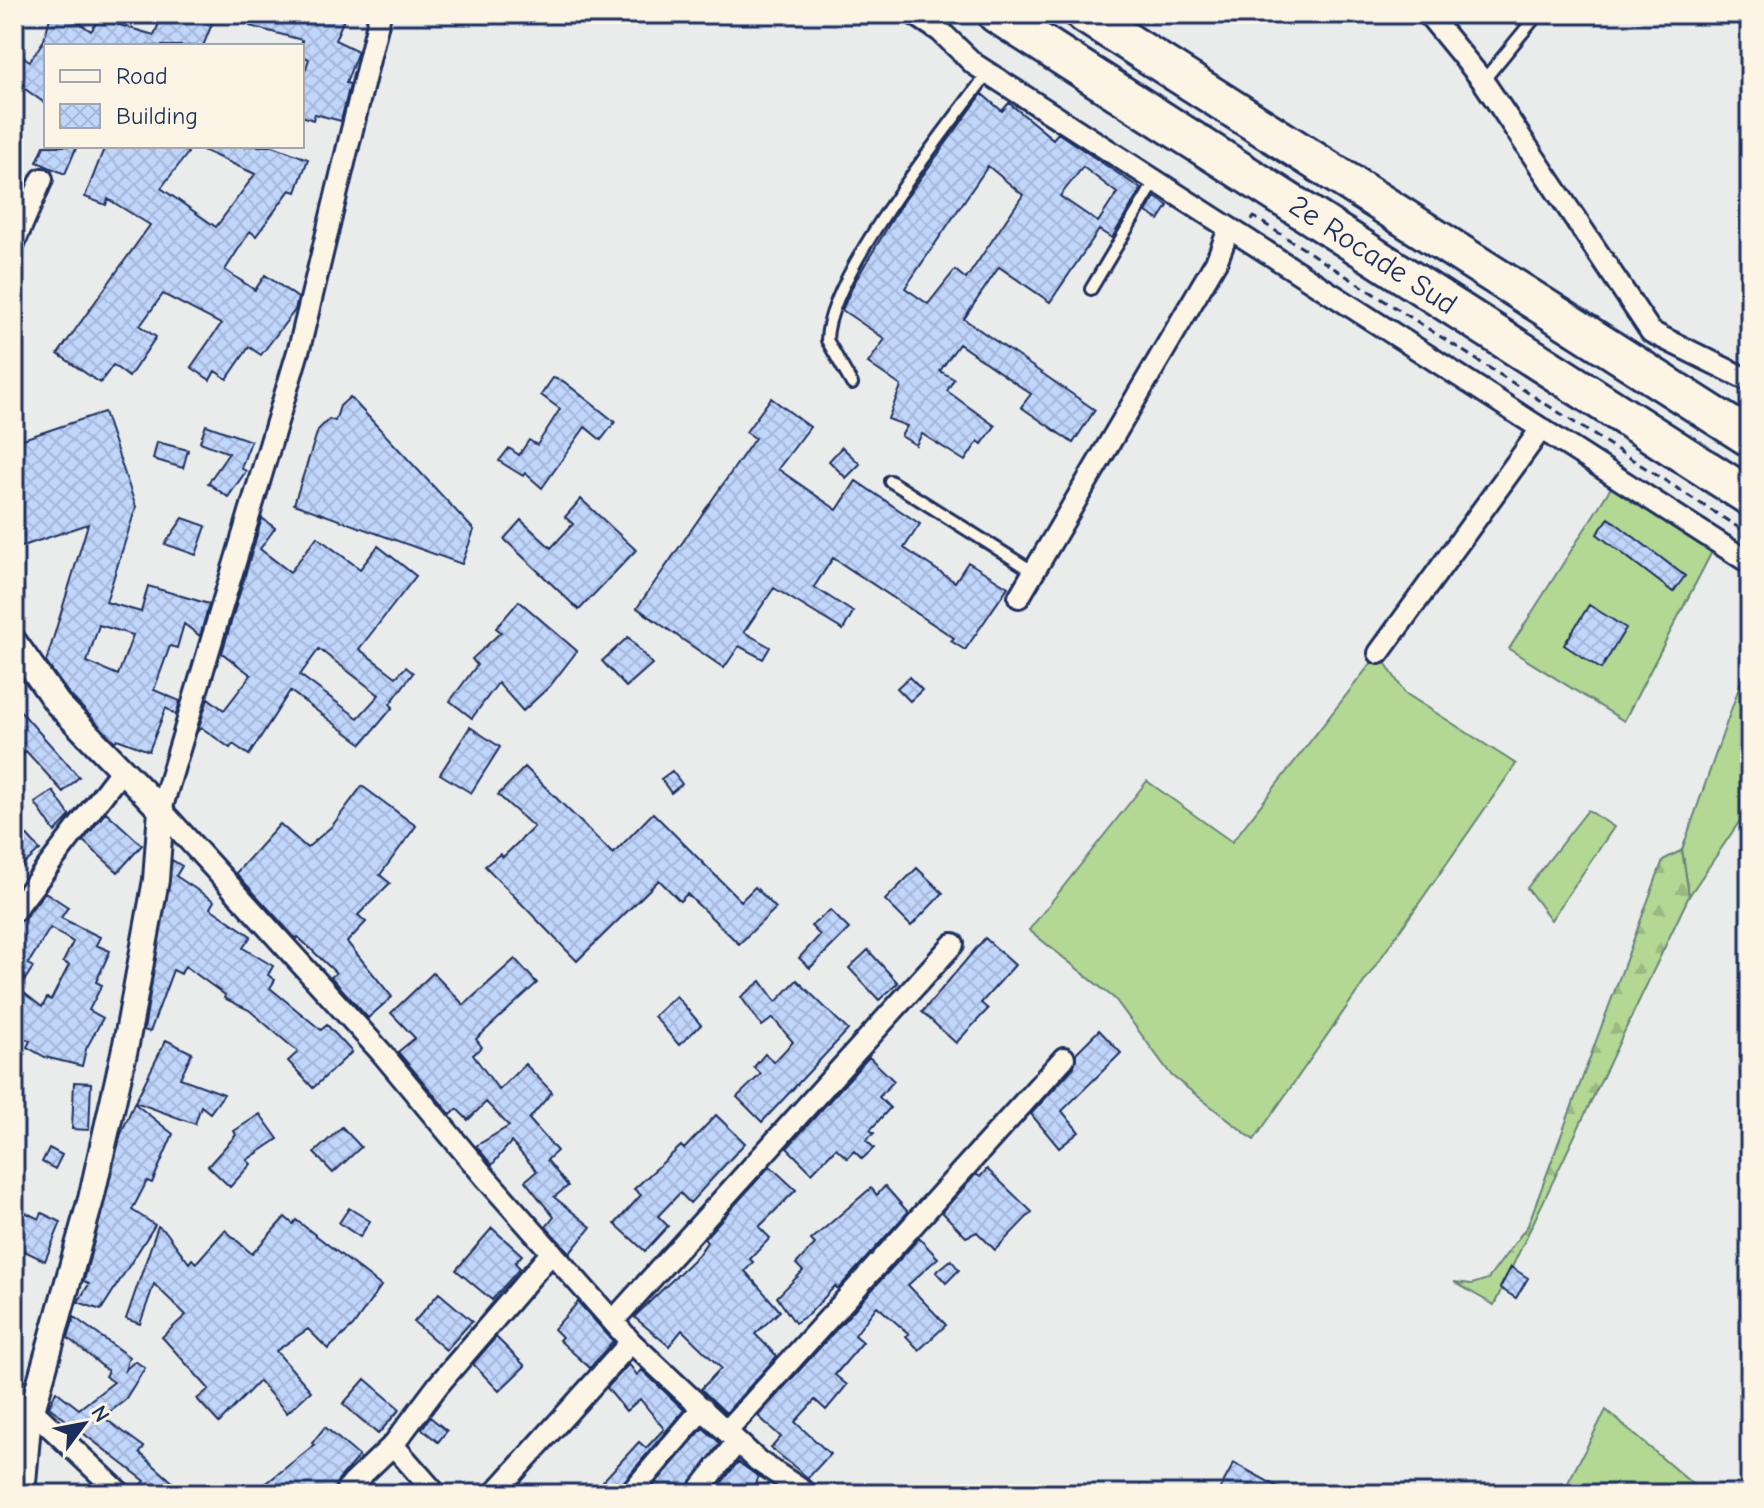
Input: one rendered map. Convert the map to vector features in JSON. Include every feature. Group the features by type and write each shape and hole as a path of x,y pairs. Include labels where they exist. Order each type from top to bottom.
{"highway":[{"name":"2e Rocade Sud","path":"996,14 1750,497"},
{"name":"2e Rocade Sud","path":"1084,14 1750,438"}],"street":[{"path":"22,1494 25,1419 91,1199 126,1044 156,880 161,810 300,345 380,14"},
{"path":"914,14 940,31 988,73 1750,563"},
{"path":"1428,14 1483,81 1651,332 1750,381"},
{"path":"14,243 42,179"},
{"path":"1019,597 1217,260 1236,233"},
{"path":"1379,653 1541,429"},
{"path":"14,642 57,703 161,810 381,1052 631,1342 758,1461 808,1494"},
{"path":"14,911 121,771"},
{"path":"613,1321 953,944"},
{"path":"696,1494 732,1436 1064,1058"},
{"path":"347,1489 393,1445 439,1384 552,1252"},
{"path":"494,1494 631,1342"},
{"path":"630,1494 703,1408"},
{"path":"25,1419 121,1494"},
{"path":"393,1445 436,1494"}],"lane":[{"path":"1483,81 1538,14"},
{"path":"852,384 827,340 827,329 845,281 922,161 988,73"},
{"path":"1091,289 1156,180"},
{"path":"890,481 1034,572"}],"path":[{"path":"1236,233 1254,217 1750,535"}],"green space":[{"path":"1617,478 1717,542 1624,721 1509,649"},
{"path":"1379,653 1405,693 1516,764 1254,1140 1172,1076 1115,999 1029,930 1147,781 1232,842"},
{"path":"1750,656 1750,806 1689,896 1682,850"},
{"path":"1588,810 1614,827 1551,920 1527,888"},
{"path":"1682,850 1689,896 1494,1305 1454,1282 1472,1284 1488,1279 1528,1225 1663,860"},
{"path":"1606,1410 1704,1494 1562,1494"}],"building":[{"path":"51,14 78,22 91,31 99,19 154,35 163,14 216,14 204,44 44,44 44,103 14,81 14,51 30,61 44,40"},
{"path":"254,14 346,14 335,40 358,51 346,83 350,84 341,121 315,114 313,120 304,117 304,74 309,59 304,57 302,40 250,26"},
{"path":"982,94 1002,111 1009,103 1053,139 1058,133 1141,189 1112,238 1099,230 1050,302 999,267 964,319 1095,410 1073,443 1021,407 1031,394 959,344 940,371 954,379 947,391 995,426 982,444 978,441 965,461 922,434 916,445 901,436 907,426 888,419 901,386 868,363 885,339 842,310 854,283 899,208","holes":["988,166 1023,195 966,279 955,270 928,304 905,288","1083,167 1117,193 1098,222 1060,196"]},
{"path":"44,146 76,148 65,174 37,162"},
{"path":"104,148 182,148 188,153 161,188 216,227 255,174 198,148 278,148 308,159 296,192 290,190 256,236 250,231 225,270 255,290 265,275 298,298 295,310 261,355 249,347 227,379 215,371 210,380 191,367 221,324 163,294 140,326 156,337 129,377 113,365 100,383 58,354 150,225 108,199 106,205 85,197"},
{"path":"1155,197 1168,206 1159,220 1146,212"},
{"path":"553,378 563,381 615,422 601,440 585,427 542,488 525,473 523,476 499,461 509,448 519,455 529,440 537,445 560,409 541,395"},
{"path":"350,397 474,530 462,564 294,504 318,430 329,419 335,421 340,406"},
{"path":"771,398 810,427 778,469 837,510 856,481 920,524 904,548 955,582 968,562 1008,587 965,650 951,641 954,638 833,558 814,587 853,612 843,630 774,588 744,632 770,647 763,659 739,646 724,668 637,608 755,438 746,432"},
{"path":"104,412 136,507 106,602 141,612 148,586 209,604 200,636 184,624 177,648 170,646 154,690 180,701 176,715 166,708 149,751 117,739 115,742 69,694 46,662 88,524 14,549 14,442","holes":["99,625 133,635 118,675 87,662"]},
{"path":"206,425 251,441 241,468 246,471 228,497 208,483 229,453 200,442"},
{"path":"157,442 188,450 183,468 153,459"},
{"path":"842,447 860,464 846,478 829,461"},
{"path":"581,499 636,550 579,610 504,539 521,520 551,548 573,524 565,517"},
{"path":"183,518 206,526 196,555 165,544"},
{"path":"262,518 275,528 260,549 290,572 317,537 360,569 378,546 416,576 359,649 396,677 406,667 413,673 390,704 393,707 362,744 290,691 249,755 233,744 230,748 202,728 198,731 208,698 224,710 251,675 222,653","holes":["319,649 379,695 358,718 300,675"]},
{"path":"1609,518 1685,576 1673,592 1597,534"},
{"path":"519,601 577,651 550,686 523,711 498,683 472,718 450,701 477,665 472,659 501,632 496,628"},
{"path":"1589,605 1626,628 1601,669 1564,645"},
{"path":"628,637 652,664 626,687 602,661"},
{"path":"909,677 922,690 910,701 897,688"},
{"path":"14,704 79,777 63,792 26,751 14,763"},
{"path":"470,727 500,747 471,793 440,774"},
{"path":"525,767 613,854 653,813 741,901 755,887 776,908 739,944 687,894 680,901 659,880 577,961 485,866 500,854 503,857 534,827 498,795"},
{"path":"672,771 682,784 671,793 661,779"},
{"path":"362,786 416,826 380,875 390,883 358,915 366,922 347,942 392,997 368,1018 331,977 336,973 298,937 296,939 236,873 280,824 307,848 332,826"},
{"path":"53,791 70,816 55,832 35,803"},
{"path":"106,812 142,845 118,872 83,841"},
{"path":"14,821 40,850 14,873"},
{"path":"172,860 182,866 176,876 214,901 210,908 251,936 243,948 273,966 268,975 275,980 270,988 321,1030 327,1025 352,1052 313,1088 288,1061 298,1052 249,1010 224,998 225,995 185,966 181,974 173,970 150,1032 144,1030"},
{"path":"917,868 943,893 911,926 885,900"},
{"path":"45,892 68,907 61,918 100,937 96,945 110,951 96,982 102,985 89,1010 103,1018 86,1049 82,1066 45,1057 27,1047 30,1041 14,1033 14,924 24,919","holes":["50,928 73,942 63,962 69,965 51,1000 47,998 42,1007 19,989 33,967 28,964"]},
{"path":"830,910 849,929 810,968 799,958 820,935 811,926"},
{"path":"985,938 1015,965 981,1003 988,1009 956,1043 922,1012"},
{"path":"868,950 898,983 879,1000 849,968"},
{"path":"515,959 537,983 476,1039 482,1047 473,1055 499,1090 525,1064 552,1092 529,1119 557,1151 547,1160 568,1186 554,1197 591,1227 570,1253 546,1227 554,1217 525,1181 537,1171 511,1142 492,1165 476,1146 509,1126 486,1102 468,1120 457,1109 451,1115 398,1052 415,1038 391,1013 433,973 464,1005"},
{"path":"797,980 848,1030 762,1122 737,1097 761,1074 754,1067 765,1054 774,1062 793,1042 773,1018 762,1026 741,997 761,981 776,1002"},
{"path":"676,996 701,1025 679,1045 654,1016"},
{"path":"1099,1030 1121,1053 1062,1111 1079,1132 1059,1148 1031,1114 1074,1067 1076,1053"},
{"path":"166,1040 192,1053 180,1078 224,1094 210,1113 201,1106 195,1124 135,1102"},
{"path":"869,1057 894,1081 879,1097 890,1108 870,1130 874,1133 866,1140 874,1148 862,1159 854,1151 847,1158 836,1148 812,1173 787,1148"},
{"path":"74,1082 91,1083 89,1130 72,1129"},
{"path":"134,1103 173,1134 152,1183 147,1181 132,1210 155,1225 101,1310 78,1302 89,1284 84,1281 121,1134"},
{"path":"260,1114 278,1139 247,1160 251,1164 230,1187 208,1166 236,1135 234,1131"},
{"path":"716,1115 745,1143 690,1203 680,1193 658,1216 668,1226 645,1251 615,1224 641,1195 634,1189 681,1146 684,1149"},
{"path":"342,1127 361,1147 333,1173 314,1153"},
{"path":"49,1148 62,1155 55,1169 42,1162"},
{"path":"770,1166 796,1190 759,1227 770,1238 750,1259 753,1262 745,1271 780,1311 755,1334 777,1356 726,1413 701,1389 721,1368 682,1330 669,1346 634,1317 698,1255 707,1242 704,1239"},
{"path":"987,1169 1032,1212 995,1250 977,1232 966,1237 942,1212 976,1174 980,1177"},
{"path":"885,1186 908,1212 838,1289 835,1286 809,1314 795,1323 777,1297 803,1271 796,1264 815,1244 811,1240 871,1188 877,1195"},
{"path":"14,1207 39,1219 42,1213 61,1222 45,1261 14,1246"},
{"path":"349,1208 370,1221 360,1237 339,1223"},
{"path":"285,1217 293,1224 296,1220 381,1286 353,1326 328,1349 308,1329 276,1351 311,1391 287,1413 259,1381 219,1423 197,1399 209,1389 162,1337 186,1315 154,1284 140,1324 126,1319 158,1226 189,1263 192,1259 196,1263 225,1230 252,1254"},
{"path":"492,1228 522,1255 515,1263 520,1268 492,1300 456,1270"},
{"path":"919,1238 938,1258 908,1285 946,1325 919,1350 906,1336 909,1334 877,1306 855,1335 863,1342 835,1375 847,1385 826,1410 815,1400 795,1422 830,1454 808,1478 771,1448 781,1437 758,1416"},
{"path":"951,1260 959,1270 946,1283 936,1272"},
{"path":"1511,1267 1528,1278 1516,1298 1500,1288"},
{"path":"439,1293 472,1321 446,1350 414,1322"},
{"path":"578,1302 613,1341 590,1368 559,1340 562,1337 554,1329"},
{"path":"74,1317 129,1357 125,1370 135,1361 145,1368 124,1401 103,1417 144,1447 140,1453 177,1486 170,1494 134,1494 145,1481 49,1407 56,1391 79,1409 114,1382 105,1376 108,1371 68,1338"},
{"path":"496,1337 525,1366 499,1391 473,1364"},
{"path":"629,1364 637,1375 642,1370 684,1410 620,1486 617,1494 591,1494 639,1442 646,1448 664,1429 640,1399 626,1411 607,1388"},
{"path":"365,1379 400,1409 378,1434 343,1404"},
{"path":"430,1417 447,1431 438,1442 422,1429"},
{"path":"325,1427 359,1456 338,1480 335,1494 253,1494 314,1445 312,1443"},
{"path":"703,1428 720,1443 683,1494 652,1494 649,1491"},
{"path":"738,1462 759,1477 748,1494 713,1494"},
{"path":"1234,1463 1291,1494 1217,1494"}]}
